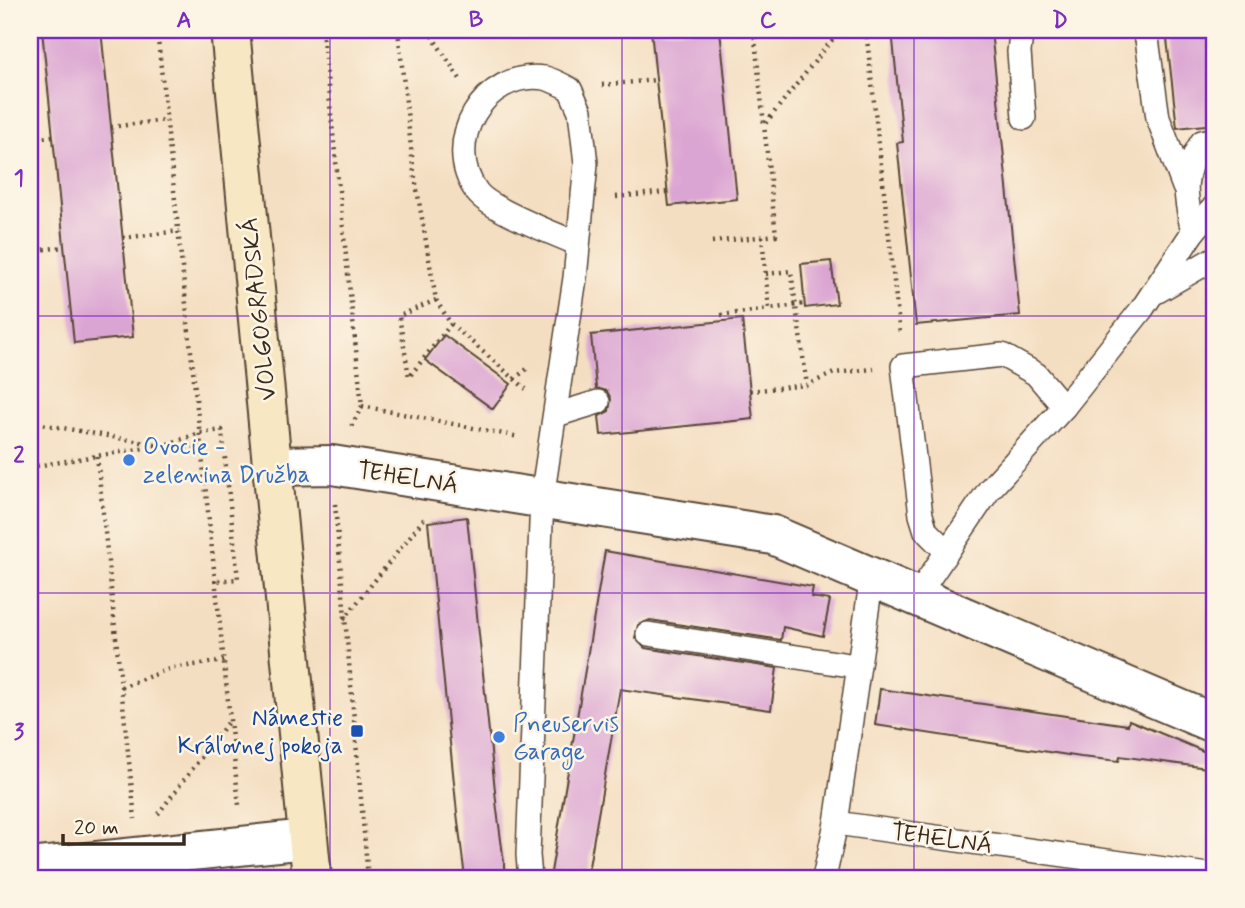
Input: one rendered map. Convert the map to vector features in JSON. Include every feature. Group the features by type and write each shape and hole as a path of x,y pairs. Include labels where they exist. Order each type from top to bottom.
{"street":[{"name":"VOLGOGRADSKÁ","path":"230,30 312,878"},
{"name":"TEHELNÁ","path":"274,466 332,465 773,535 1215,724"},
{"path":"30,868 307,839"}],"lane":[{"path":"1143,30 1158,118 1184,187 1193,232"},
{"path":"1024,31 1018,52 1024,118"},
{"path":"530,878 528,855 542,498 556,415 578,244 586,164 580,110 570,89 545,78 524,79 494,91 473,112 463,139 467,169 478,194 502,209 578,244"},
{"path":"1184,187 1192,159 1202,142 1215,139"},
{"path":"917,596 989,490 1064,407 1151,295 1193,232 1215,206"},
{"path":"1151,295 1215,258"},
{"path":"947,552 926,531 920,515 903,366 1002,355 1036,374 1064,407"},
{"path":"556,415 598,402"},
{"path":"824,878 836,823 856,666 872,576"},
{"path":"648,634 856,666"},
{"name":"TEHELNÁ","path":"836,823 1099,869 1215,876"}],"path":[{"path":"157,30 243,845"},
{"path":"398,30 413,166 436,300 451,324 556,415"},
{"path":"428,30 464,85 473,112"},
{"path":"712,242 776,235 754,30"},
{"path":"764,125 840,30"},
{"path":"750,391 807,385 834,373 903,366 866,30"},
{"path":"570,89 656,80"},
{"path":"111,127 166,120"},
{"path":"30,140 53,136"},
{"path":"582,201 667,192"},
{"path":"123,238 178,232"},
{"path":"762,236 769,309"},
{"path":"30,251 64,247"},
{"path":"766,274 791,271 807,385"},
{"path":"436,300 399,316 409,377 451,324"},
{"path":"720,314 805,304"},
{"path":"30,373 33,423 162,446 201,448"},
{"path":"30,467 162,446 200,433 222,430 238,579 215,581"},
{"path":"97,456 136,827"},
{"path":"344,620 431,511"},
{"path":"121,687 172,668 223,661"},
{"path":"157,815 230,720"},
{"path":"365,860 368,878"}],"building":[{"path":"42,30 101,30 133,337 74,343"},
{"path":"651,30 720,30 737,199 669,206"},
{"path":"892,30 991,30 1020,315 916,325 897,143 903,142"},
{"path":"1166,30 1215,30 1215,124 1177,128"},
{"path":"831,261 837,304 805,308 801,264"},
{"path":"742,319 753,419 601,435 599,416 609,411 611,399 607,391 596,388 591,335"},
{"path":"444,335 511,384 493,409 425,360"},
{"path":"467,517 506,878 465,878 457,813 428,522"},
{"path":"605,551 813,587 811,597 830,600 823,636 783,627 781,640 650,620 638,625 635,638 645,648 777,668 771,710 620,689 587,878 550,878"},
{"path":"880,689 1128,725 1129,720 1215,756 1215,769 1120,756 1119,761 1081,757 875,725"}],"place":[{"name":"Ovocie - zelenina Družba","path":"129,460"},
{"name":"Námestie Kráľovnej pokoja","path":"357,731"},
{"name":"Pneuservis Garage","path":"499,737"}]}
